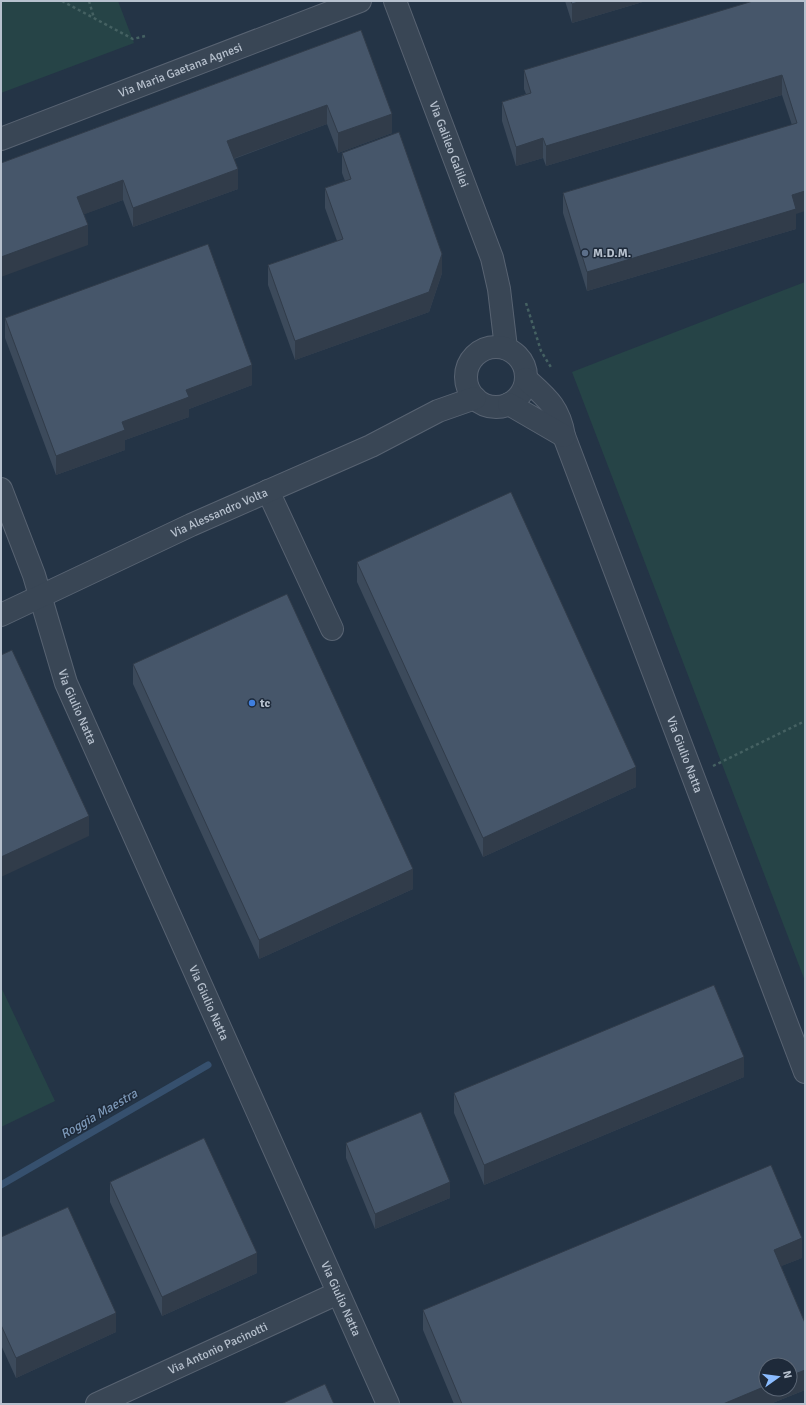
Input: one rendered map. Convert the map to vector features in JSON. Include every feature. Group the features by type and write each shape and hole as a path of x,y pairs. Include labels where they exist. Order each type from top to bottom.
{"street":[{"name":"Via Maria Gaetana Agnesi","path":"1,139 360,1"},
{"name":"Via Galileo Galilei","path":"395,1 492,258 499,289 498,347"},
{"path":"438,411 466,374 472,358 479,351 498,347 519,356 526,371 526,379 524,389 516,400 501,407 487,406 475,398 467,386 466,374"},
{"name":"Via Giulio Natta","path":"526,379 546,396 561,419 564,436 805,1072"},
{"path":"438,411 475,398"},
{"path":"509,404 564,436"},
{"name":"Via Alessandro Volta","path":"1,615 191,525 371,446 438,411"},
{"name":"Via Giulio Natta","path":"1,489 41,597 66,683 388,1404"},
{"path":"268,491 332,629"},
{"name":"Via Antonio Pacinotti","path":"97,1404 338,1293"}],"path":[{"path":"62,1 133,40 145,36"},
{"path":"89,1 94,18"},
{"path":"709,768 805,722"}],"green space":[{"path":"1,1 118,1 134,43 1,93"},
{"path":"805,282 805,981 572,372"},
{"path":"1,987 55,1101 1,1127"}],"building":[{"path":"571,1 581,1 572,4"},
{"path":"753,1 805,1 805,191 792,195 796,209 587,272 563,193 797,123 782,75 546,146 543,138 516,147 502,102 531,93 524,70"},
{"path":"361,30 392,114 338,133 327,105 227,141 238,169 133,208 123,180 77,197 88,225 1,257 1,163"},
{"path":"399,132 442,254 429,292 295,341 268,265 343,239 325,188 351,179 342,153"},
{"path":"208,244 252,365 186,390 189,397 122,422 125,430 56,456 5,318"},
{"path":"511,492 636,767 483,838 357,562"},
{"path":"287,594 413,869 259,940 133,664"},
{"path":"12,650 89,816 1,857 1,655"},
{"path":"714,985 744,1057 484,1165 454,1093"},
{"path":"421,1112 450,1182 375,1214 346,1143"},
{"path":"204,1138 257,1253 162,1297 110,1182"},
{"path":"771,1165 802,1238 774,1250 805,1323 805,1370 798,1373 798,1357 758,1357 758,1389 723,1404 462,1404 423,1310"},
{"path":"68,1207 116,1313 16,1358 1,1325 1,1237"},
{"path":"325,1384 334,1404 281,1404"}],"waterway":[{"name":"Roggia Maestra","path":"1,1185 208,1065"}],"place":[{"name":"M.D.M.","path":"585,253"},
{"name":"tc","path":"252,703"}]}
